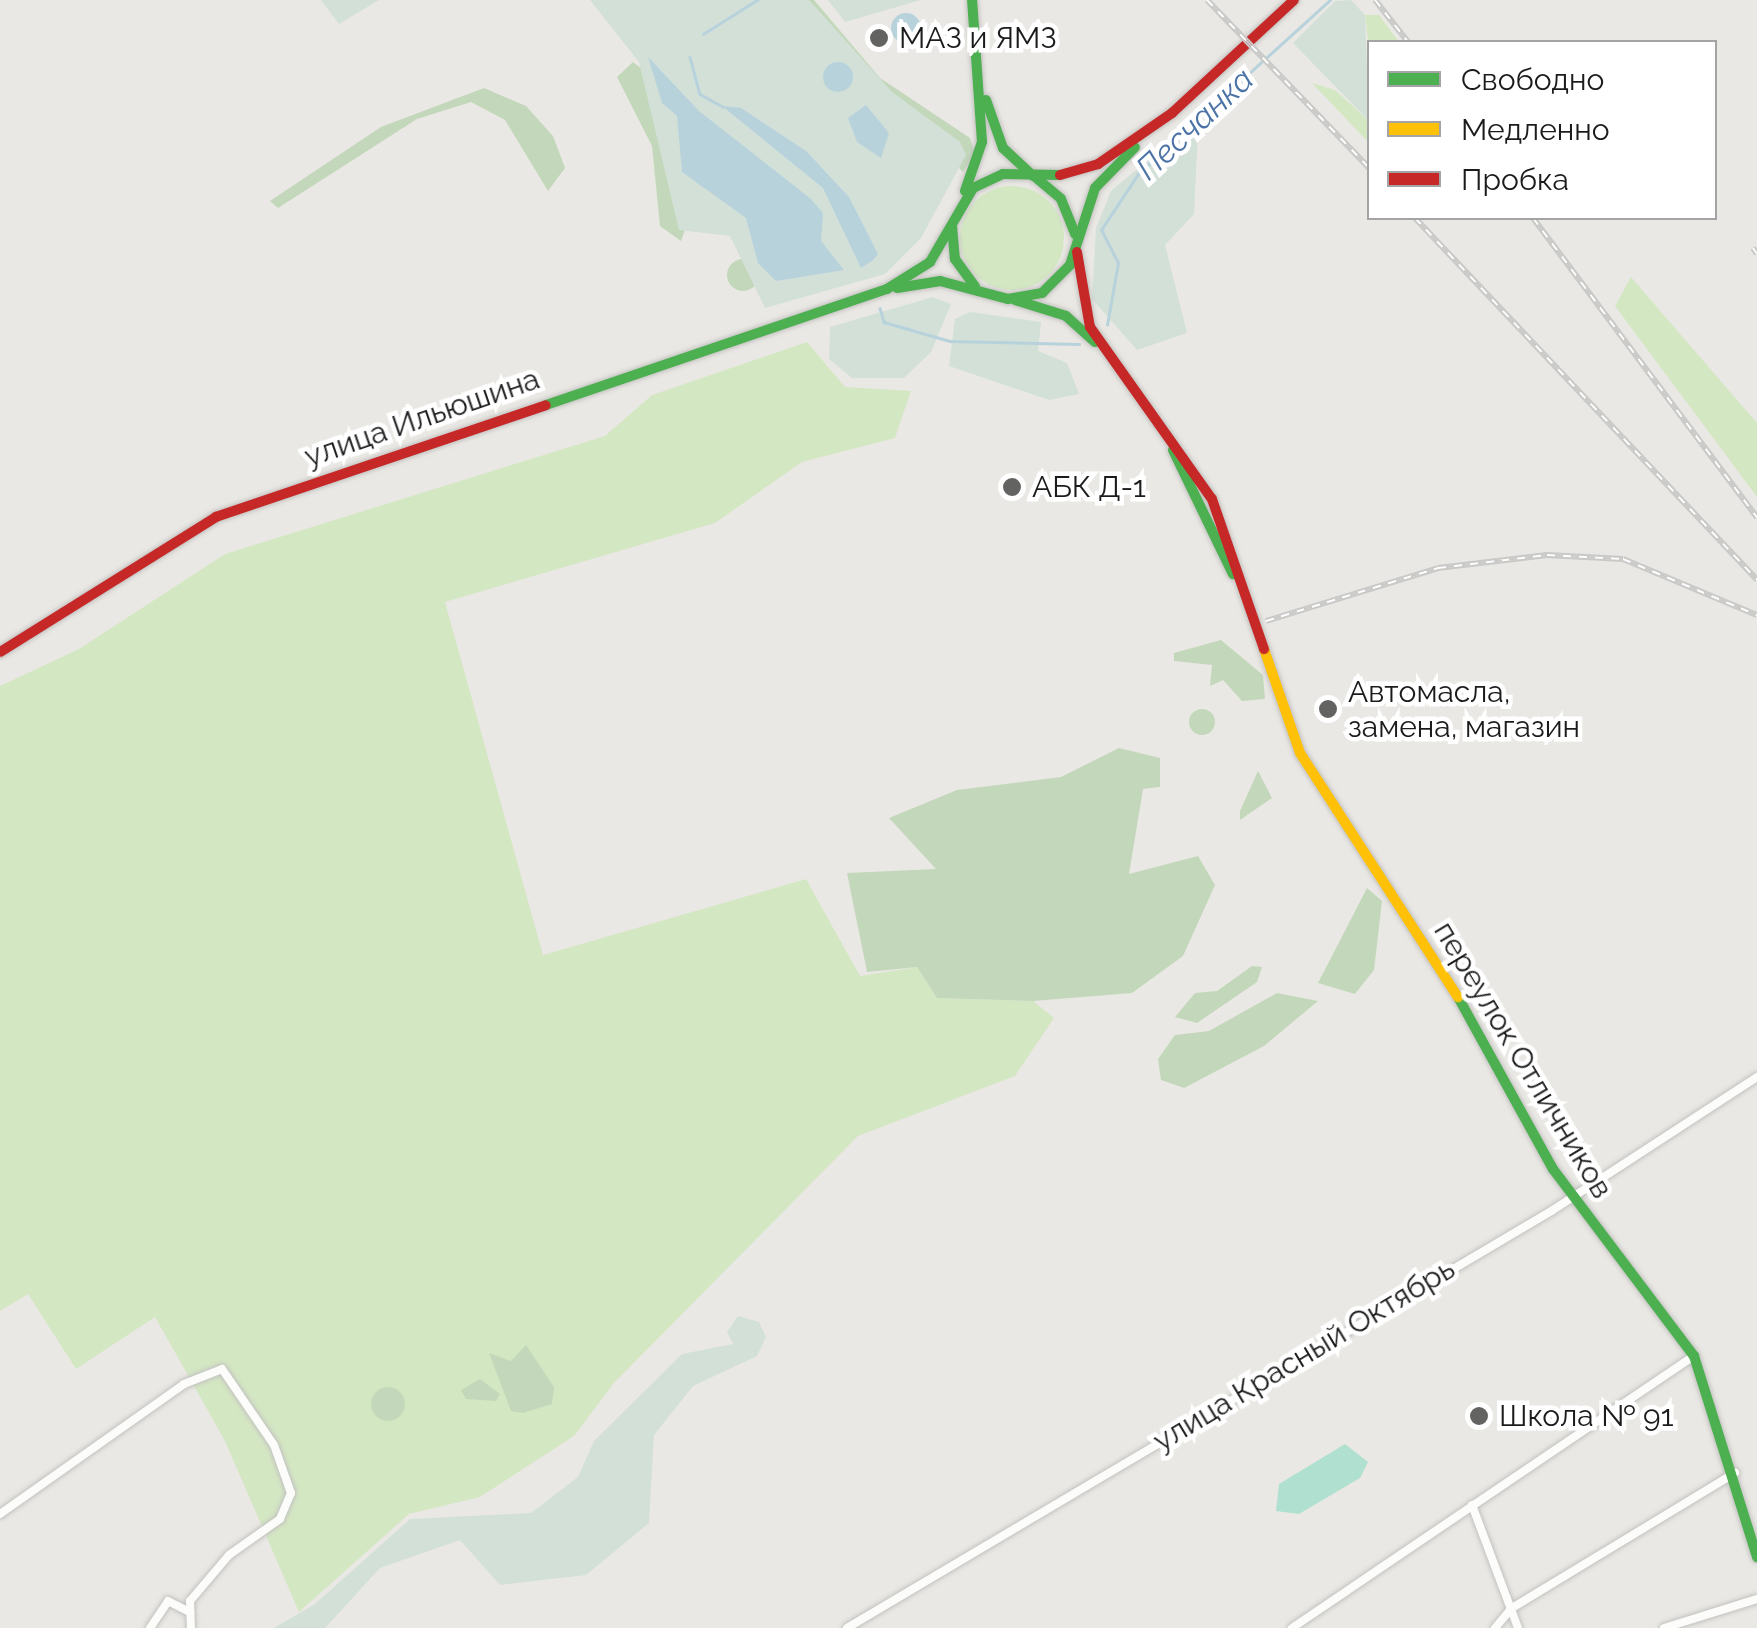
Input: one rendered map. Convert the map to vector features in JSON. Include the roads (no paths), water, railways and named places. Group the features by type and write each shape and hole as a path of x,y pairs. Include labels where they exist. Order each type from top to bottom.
{"main road":[{"path":"887,289 930,262 981,149 981,85 972,0"},
{"path":"1008,299 1054,286 1076,242 1095,188 1150,130 1294,0"},
{"path":"981,85 1003,148 1061,199 1076,242 1083,308 1106,354"},
{"path":"960,201 992,177 1082,172 1150,130"},
{"path":"953,215 955,259 979,290"},
{"path":"887,289 940,281 979,290 1066,316 1106,354"},
{"name":"улица Ильюшина","path":"0,652 216,516 887,289"},
{"name":"переулок Отличников","path":"1106,354 1168,440 1242,588 1300,753 1464,1005 1572,1194 1694,1356 1735,1473 1757,1557"}],"street":[{"name":"улица Красный Октябрь","path":"848,1628 1572,1194 1757,1077"},
{"path":"1292,1628 1694,1356"},
{"path":"0,1514 184,1384 222,1369 274,1445 291,1493 280,1519 214,1570 190,1612 191,1628"},
{"path":"1495,1628 1512,1608 1735,1473"},
{"path":"1472,1505 1518,1628"},
{"path":"1664,1628 1757,1599"},
{"path":"150,1628 168,1601 190,1612"}],"water":[{"path":"906,13 916,18 921,28 916,38 906,43 896,38 891,28 896,18"},
{"path":"648,57 699,111 811,199 823,213 821,241 844,270 776,281 758,263 746,218 682,172 677,116 662,103"},
{"path":"838,62 849,66 853,77 849,88 838,92 827,88 823,77 827,66"},
{"path":"866,105 889,133 881,158 857,142 848,118"},
{"path":"722,106 741,108 806,151 849,197 878,254 873,260 861,268 823,188"}],"waterway":[{"name":"Песчанка","path":"703,34 757,0"},
{"name":"Песчанка","path":"1107,325 1118,263 1101,230 1138,174 1330,0"},
{"name":"Песчанка","path":"690,57 700,94 723,107"},
{"name":"Песчанка","path":"880,308 884,322 950,341 1079,344"}],"railway":[{"path":"1207,0 1367,166"},
{"path":"1375,0 1406,40"},
{"path":"1417,220 1757,580"},
{"path":"1534,220 1757,517"},
{"path":"1753,248 1757,254"},
{"path":"1266,621 1438,568 1547,555 1623,559 1757,615"}],"place":[{"name":"МАЗ и ЯМЗ","path":"879,38"},
{"name":"АБК Д-1","path":"1012,487"},
{"name":"Автомасла, замена, магазин","path":"1328,709"},
{"name":"Школа № 91","path":"1479,1416"}]}
